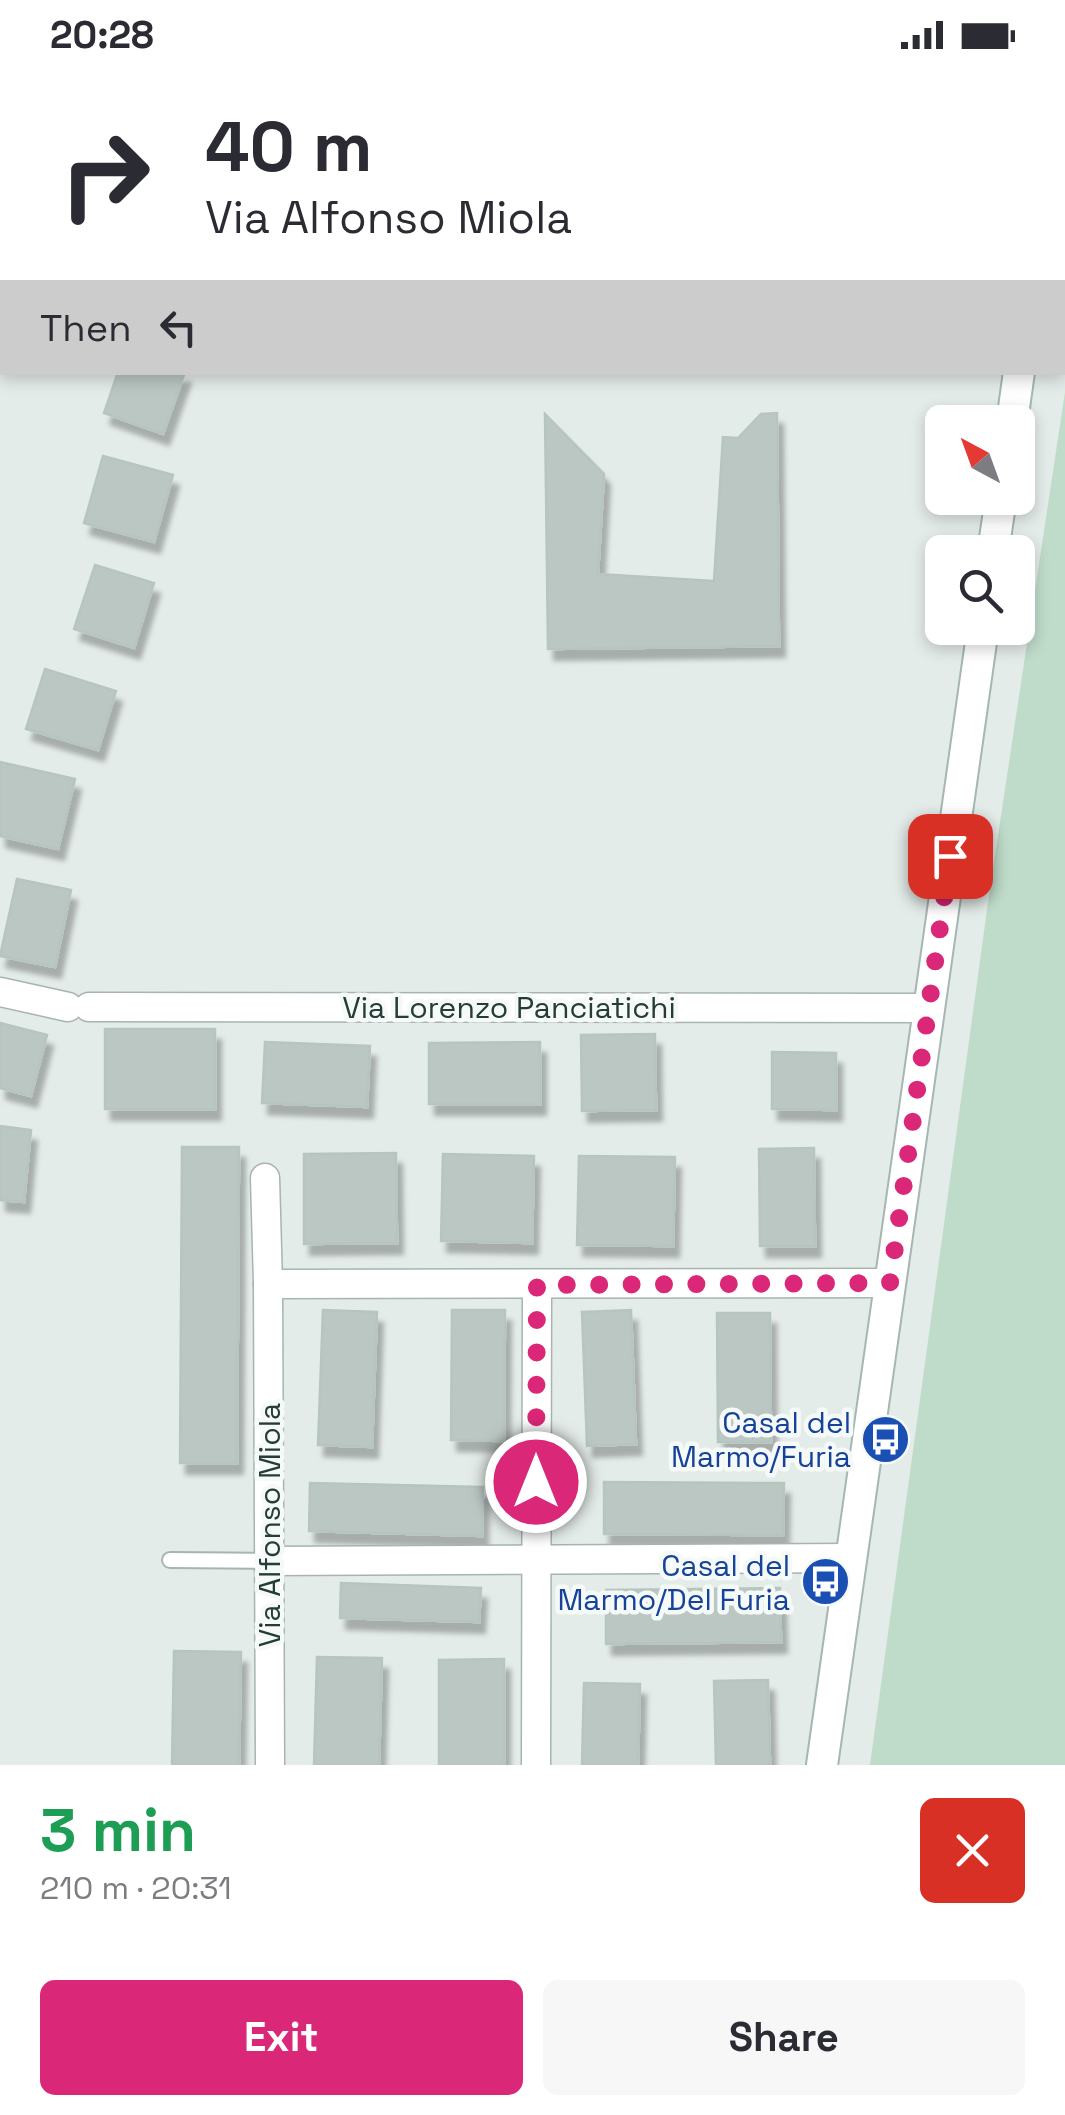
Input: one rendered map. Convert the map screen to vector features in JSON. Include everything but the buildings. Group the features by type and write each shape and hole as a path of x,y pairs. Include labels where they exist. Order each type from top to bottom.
{"main road":[{"path":"1014,405 1019,375"},
{"path":"822,1765 980,645"}],"street":[{"name":"Via Lorenzo Panciatichi","path":"0,992 79,1007 929,1008"},
{"name":"Via Alfonso Miola","path":"265,1178 270,1765"},
{"path":"268,1284 890,1283"},
{"path":"536,1765 537,1285"},
{"path":"270,1560 851,1558"}],"lane":[{"path":"170,1560 270,1560"}],"green space":[{"path":"1065,392 1065,1765 870,1765 989,895 1027,645 1035,645 1035,591"}],"place":[{"name":"Casal del Marmo/Furia","path":"886,1439"},
{"name":"Casal del Marmo/Del Furia","path":"825,1582"}],"route":[{"path":"536,1482 537,1285 890,1283 950,856"}]}
